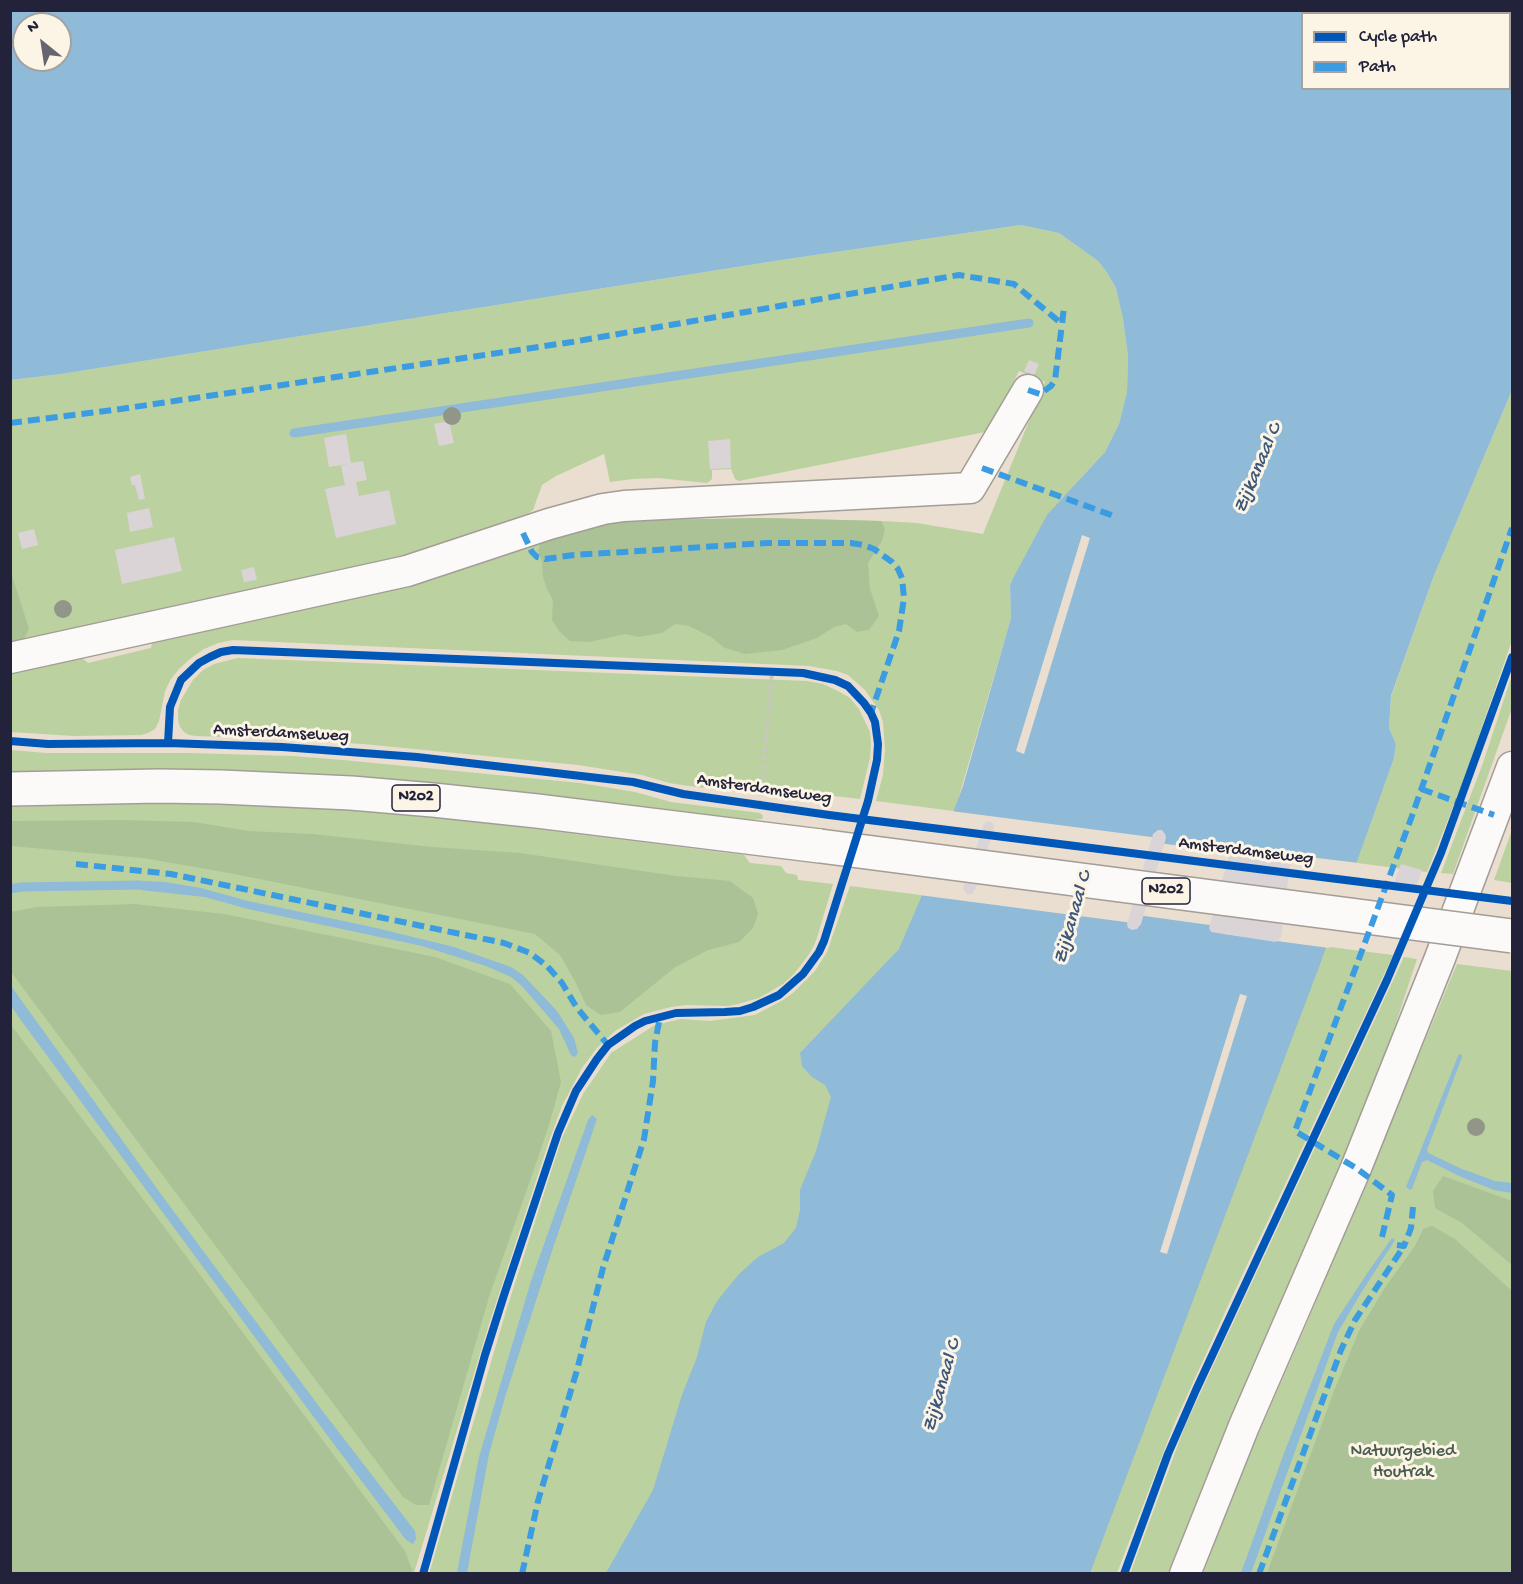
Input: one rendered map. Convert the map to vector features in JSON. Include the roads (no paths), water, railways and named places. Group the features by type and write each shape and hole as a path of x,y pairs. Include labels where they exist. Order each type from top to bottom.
{"main road":[{"name":"N202","path":"10,789 221,787 351,793 433,800 819,846 1512,936"}],"street":[{"path":"10,658 407,571 557,521 603,509 970,488 1028,390"},
{"path":"1185,1574 1244,1426 1356,1168 1440,958 1512,767"}],"water":[{"name":"Zijkanaal C","path":"10,11 1512,11 1512,390 1433,578 1391,696 1389,728 1396,744 1394,758 1319,967 1090,1573 606,1573 653,1490 682,1395 697,1357 706,1322 717,1301 739,1274 758,1257 784,1243 796,1228 800,1210 800,1190 816,1151 831,1097 825,1085 812,1077 802,1066 800,1053 899,949 963,786 1011,618 1010,584 1047,515 1105,452 1119,424 1127,392 1128,356 1116,288 1098,261 1059,233 1021,225 781,260 11,380"},
{"path":"142,881 201,888 248,901 372,927 454,947 511,967 523,975 557,1011 574,1038 578,1053 575,1057 571,1055 559,1029 521,985 511,977 486,966 422,946 248,909 205,897 141,890"},
{"path":"11,986 163,1197 415,1531 416,1539 413,1544 406,1540 327,1435 23,1023 11,1006"},
{"path":"1460,1054 1462,1057 1427,1150 1428,1153 1495,1181 1512,1183 1512,1193 1494,1190 1427,1160 1422,1162 1412,1189 1406,1187"},
{"path":"592,1115 597,1119 553,1248 489,1454 467,1573 457,1573 479,1457 531,1281 588,1120"},
{"path":"1392,1238 1395,1240 1338,1332 1251,1573 1241,1573 1334,1324"}],"waterway":[{"path":"294,433 1029,323"},
{"path":"10,889 140,885"}],"park label":[{"name":"Natuurgebied Houtrak","path":"1403,1462"}]}
